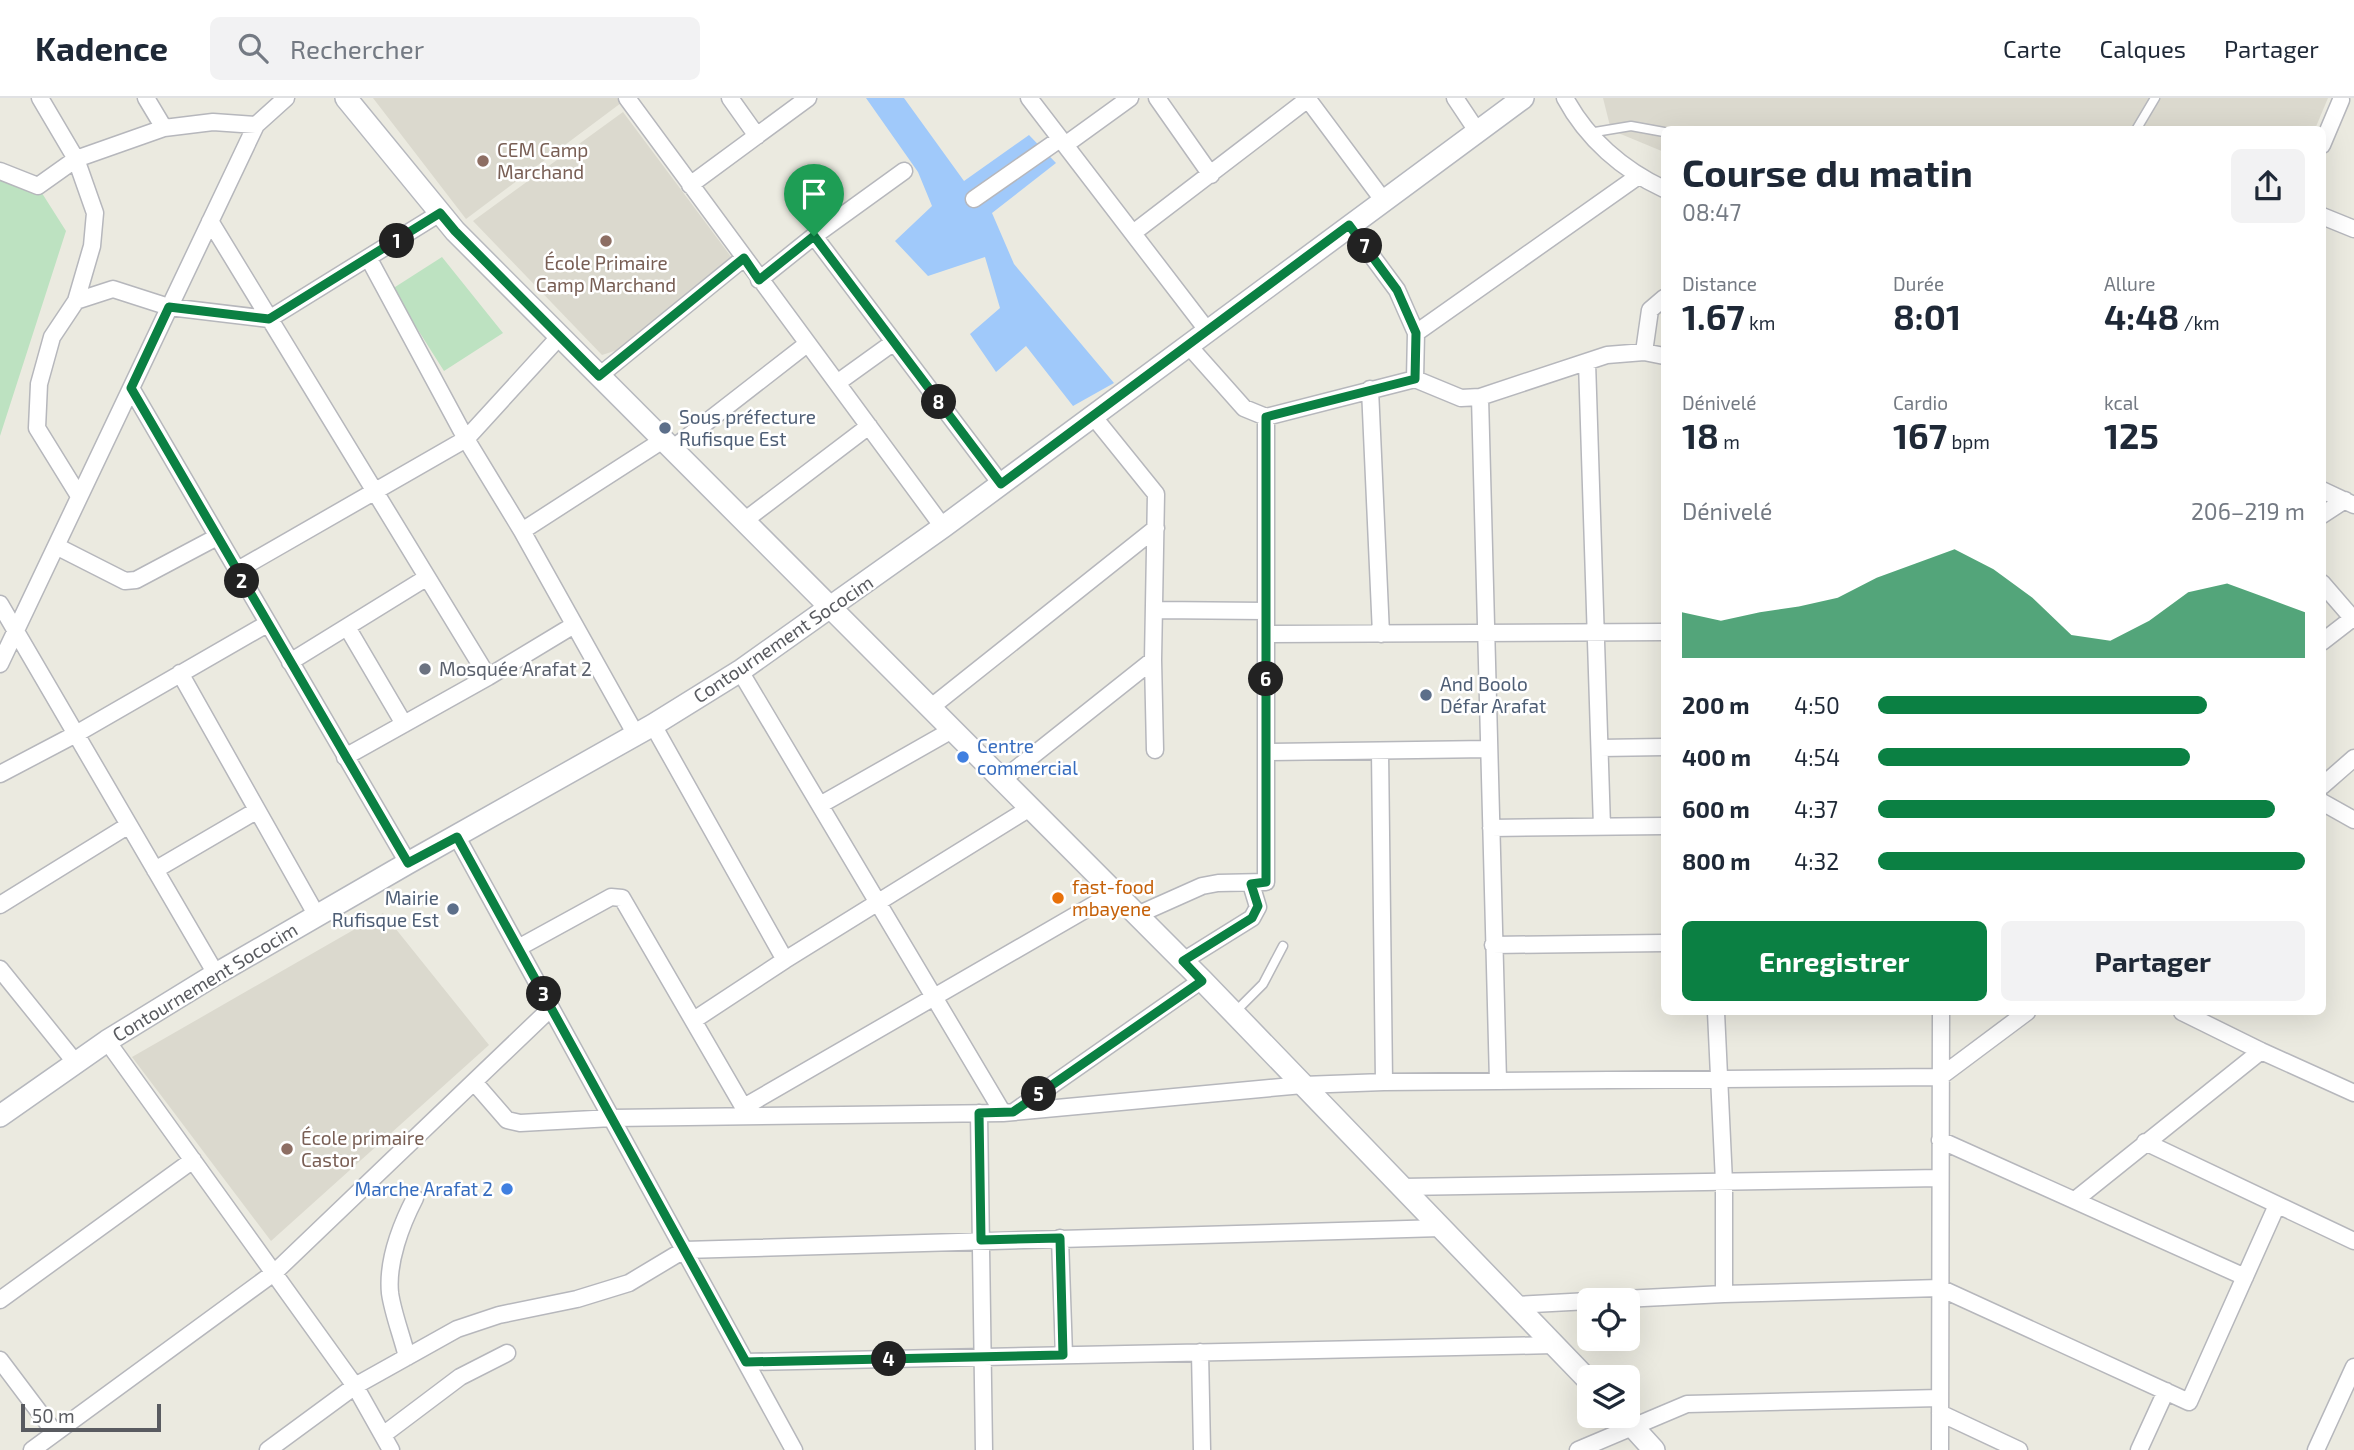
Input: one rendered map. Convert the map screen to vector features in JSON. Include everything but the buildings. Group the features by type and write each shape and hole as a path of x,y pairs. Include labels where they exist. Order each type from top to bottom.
{"street":[{"path":"40,98 76,159 95,213 92,246 76,301 52,337 39,384 37,428 79,496"},
{"path":"146,98 164,128"},
{"path":"0,664 256,125 286,98"},
{"path":"346,98 455,231 1183,961 1577,1369"},
{"path":"627,98 943,527"},
{"path":"730,98 757,136"},
{"path":"690,185 807,98"},
{"path":"1029,98 1207,330"},
{"path":"974,199 1130,98"},
{"path":"1157,98 1211,175"},
{"path":"1133,233 1307,98 1383,200"},
{"path":"1455,98 1477,131"},
{"name":"Contournement Sococim","path":"0,1116 75,1062 216,974 645,730 740,671 943,527 1523,98"},
{"path":"1565,98 1589,133 1612,156 1637,177 1661,188"},
{"path":"2326,136 2341,100"},
{"path":"0,171 38,186 76,159 164,128 213,122 256,125"},
{"path":"759,280 814,236 904,171"},
{"path":"1416,333 1637,177"},
{"path":"76,301 113,289 169,307 269,319 440,213"},
{"path":"2326,218 2354,229"},
{"path":"210,221 488,677"},
{"path":"1349,225 1397,290 1416,333 1415,379"},
{"path":"814,236 1001,484"},
{"path":"599,376 744,258"},
{"path":"369,259 466,439 522,531 574,625 645,730 785,960"},
{"path":"1644,352 1650,310 1661,301"},
{"path":"236,571 466,439 560,336"},
{"path":"837,383 894,342"},
{"path":"522,531 667,444 807,344"},
{"path":"1188,345 1244,408 1266,417 1415,379 1461,398 1480,397 1607,355 1644,352 1661,355"},
{"path":"1587,362 1602,827"},
{"path":"131,388 408,863"},
{"path":"1370,389 1381,634"},
{"path":"1480,397 1498,1081"},
{"path":"1093,416 1157,494 1153,660 1155,750"},
{"path":"1137,915 1202,886 1266,882 1266,417"},
{"path":"744,521 869,426"},
{"path":"2326,492 2349,503"},
{"path":"2326,513 2349,503"},
{"path":"930,708 1156,528"},
{"path":"56,546 125,580 136,580 217,537"},
{"path":"290,662 426,578"},
{"path":"2326,588 2353,619 2326,639"},
{"path":"0,604 216,974"},
{"path":"1154,610 1266,611"},
{"path":"0,774 76,734 267,624"},
{"path":"345,757 488,677 574,625"},
{"path":"346,627 404,723"},
{"path":"1266,634 1661,632"},
{"path":"1002,780 1153,660"},
{"path":"740,671 934,997 1008,1112"},
{"path":"180,673 317,916"},
{"path":"820,805 952,730"},
{"path":"1600,748 1661,747"},
{"path":"1266,751 1489,749"},
{"path":"1380,751 1384,1082"},
{"path":"2326,782 2354,758"},
{"path":"2326,805 2354,820"},
{"path":"694,1020 785,960 1030,808"},
{"path":"155,870 257,811"},
{"path":"0,905 129,825"},
{"path":"1491,828 1661,826"},
{"path":"457,837 794,1450"},
{"path":"1183,961 1252,918 1258,906 1251,884"},
{"path":"746,1112 934,997 1114,893"},
{"path":"518,948 611,897 622,898 746,1112"},
{"path":"1493,945 1661,943"},
{"path":"0,969 75,1062"},
{"path":"1008,1112 1202,981"},
{"path":"32,1450 275,1272 551,1008"},
{"path":"1716,1015 1724,1182 1724,1294"},
{"path":"1940,1450 1941,1015"},
{"path":"474,1082 507,1120 520,1123 746,1112 1008,1112 1303,1085 1384,1082 1941,1077 2022,1015"},
{"path":"2188,1015 2354,1093"},
{"path":"107,1041 355,1386 391,1450"},
{"path":"2075,1200 2261,1051"},
{"path":"979,1113 984,1450"},
{"path":"1940,1140 2245,1277"},
{"path":"2145,1142 2354,1241"},
{"path":"0,1300 193,1160"},
{"path":"1402,1187 1940,1178"},
{"path":"407,1357 390,1292 394,1253 404,1220 415,1198"},
{"path":"1640,1298 1940,1288 2189,1402 2277,1205"},
{"path":"268,1450 355,1386 457,1329 499,1315 577,1299 629,1283 684,1250 1441,1228"},
{"path":"1060,1238 1063,1355"},
{"path":"1516,1305 1577,1302"},
{"path":"746,1362 1554,1345"},
{"path":"1199,1352 1202,1450"},
{"path":"383,1435 460,1377 507,1353"},
{"path":"0,1360 55,1433"},
{"path":"2316,1450 2354,1367"},
{"path":"2139,1450 2166,1391"},
{"path":"1640,1417 1687,1404 1940,1406 2019,1450"},
{"path":"1578,1450 1615,1428"},
{"path":"1634,1428 1654,1450"}],"lane":[{"path":"2138,126 2155,98"},
{"path":"1589,133 1631,126 1661,131"},
{"path":"1233,1013 1263,984 1283,946"}],"shaded area":[{"name":"CEM Camp Marchand","path":"373,98 617,98 621,103 466,219"},
{"path":"1603,98 2328,98 2316,126 1661,126 1661,151 1611,130"},
{"name":"École Primaire Camp Marchand","path":"623,112 735,262 639,343 602,355 473,221"},
{"name":"École primaire Castor","path":"383,913 489,1045 271,1241 132,1057"}],"green space":[{"path":"0,172 40,190 66,231 0,436"},
{"path":"442,257 503,333 444,371 392,289"}],"water":[{"path":"866,98 904,98 964,181 1029,135 1056,163 992,213 1014,264 1114,383 1073,406 1026,346 996,372 970,334 1000,308 985,257 928,276 895,241 932,206 918,172"}],"place":[{"name":"CEM Camp Marchand","path":"483,161"},
{"name":"École Primaire Camp Marchand","path":"606,241"},
{"name":"Sous préfecture Rufisque Est","path":"665,428"},
{"name":"Mosquée Arafat 2","path":"425,669"},
{"name":"And Boolo Défar Arafat","path":"1426,695"},
{"name":"Centre commercial","path":"963,757"},
{"name":"fast-food mbayene","path":"1058,898"},
{"name":"Mairie Rufisque Est","path":"453,909"},
{"name":"École primaire Castor","path":"287,1149"},
{"name":"Marche Arafat 2","path":"507,1189"}],"route":[{"path":"440,213 599,376 744,258 759,280 814,236 1001,484 1349,225 1397,290 1416,333 1415,379 1266,417 1266,882 1251,884 1258,906 1252,918 1183,961 1202,981 1013,1112 979,1113 981,1240 1060,1238 1063,1355 746,1362 457,837 408,863 131,388 169,307 269,319 440,213"}]}
